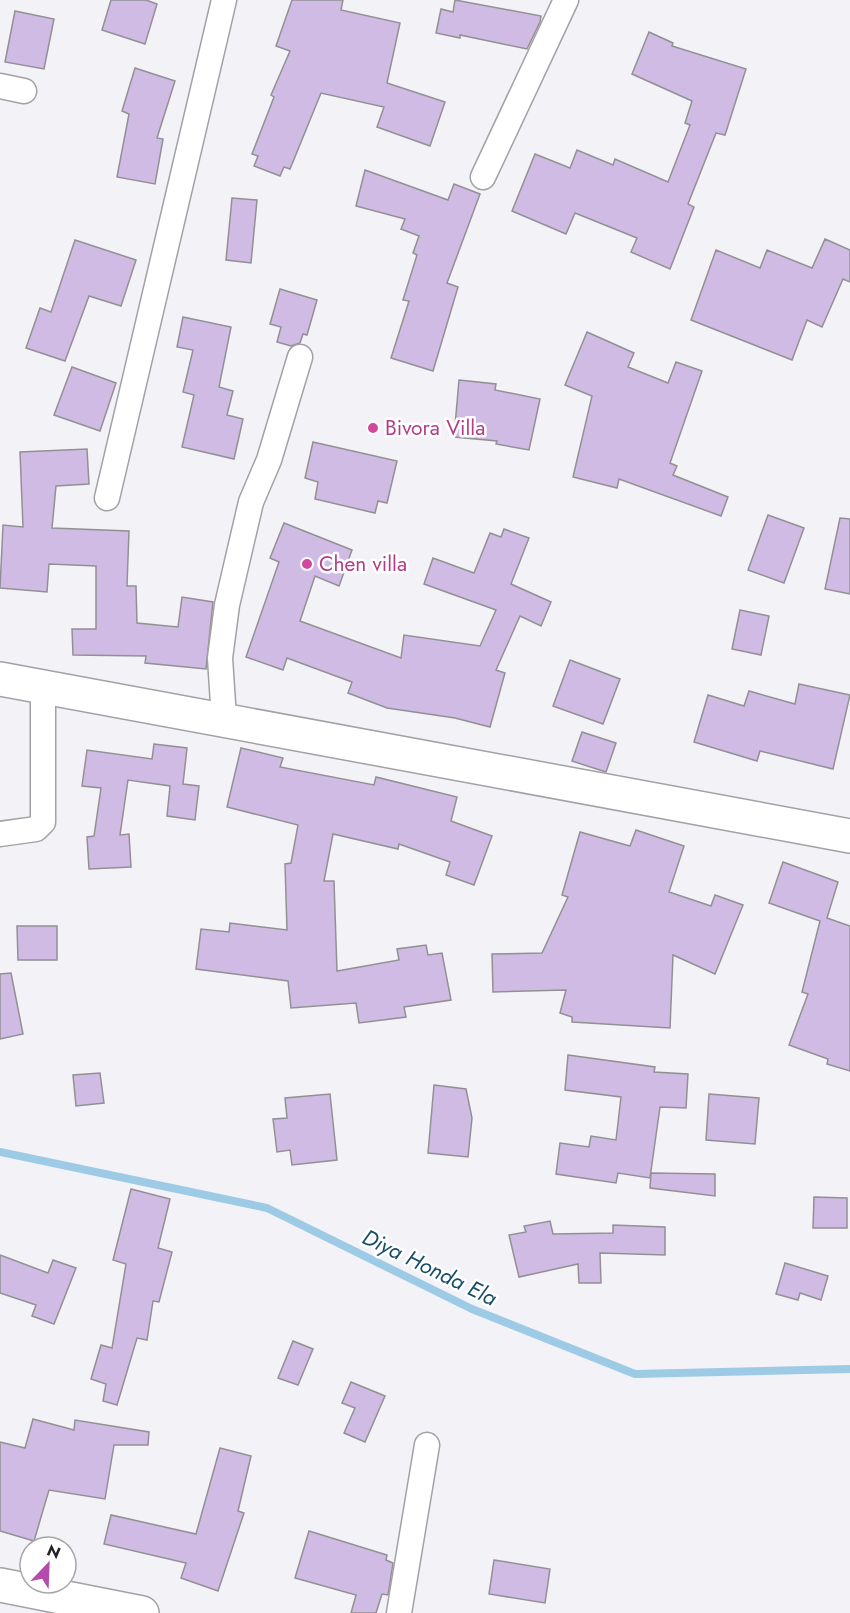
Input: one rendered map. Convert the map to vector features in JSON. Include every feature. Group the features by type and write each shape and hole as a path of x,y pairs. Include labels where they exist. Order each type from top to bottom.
{"street":[{"path":"107,498 224,0"},
{"path":"483,177 566,0"},
{"path":"0,86 24,91"},
{"path":"224,719 220,658 227,605 251,502 269,460 300,357"},
{"path":"0,679 850,836"},
{"path":"0,834 36,829 43,822 43,687"},
{"path":"399,1613 427,1445"},
{"path":"2,1591 142,1613"}],"building":[{"path":"111,0 146,0 157,4 145,44 102,30"},
{"path":"292,0 343,0 341,10 400,23 387,83 445,102 430,146 377,127 384,107 321,93 290,169 284,167 280,176 254,166 258,156 252,154 274,97 271,95 290,51 276,46"},
{"path":"455,0 541,16 540,22 527,49 460,35 460,38 436,33 441,9 453,12"},
{"path":"15,11 54,19 44,69 5,62"},
{"path":"649,32 673,43 672,46 746,69 725,135 716,133 688,204 694,207 670,269 631,252 637,238 575,213 566,234 512,211 535,154 570,168 577,150 613,165 615,159 668,182 690,125 685,123 692,101 632,74"},
{"path":"135,68 175,81 157,138 163,139 155,184 117,177 129,114 122,111"},
{"path":"365,170 448,200 454,184 480,194 447,283 458,287 433,371 391,358 409,301 403,300 417,255 413,253 419,236 401,229 405,219 356,206"},
{"path":"232,198 257,200 251,263 226,260"},
{"path":"825,239 850,250 850,282 843,279 822,327 807,320 792,360 691,320 716,250 760,268 767,250 812,268"},
{"path":"75,240 136,260 121,306 89,296 65,361 26,348 40,308 51,312"},
{"path":"280,289 317,300 307,335 303,334 300,343 291,346 277,342 281,327 270,324"},
{"path":"183,317 231,327 219,387 233,391 227,415 243,419 234,459 182,447 194,395 183,392 193,350 177,347"},
{"path":"587,332 634,353 628,367 668,383 676,362 702,371 670,463 677,466 673,475 728,497 721,516 619,479 617,488 573,477 592,396 565,385"},
{"path":"72,367 116,383 100,431 54,415"},
{"path":"459,380 496,384 495,390 540,399 529,450 496,444 497,441 454,437"},
{"path":"313,442 397,461 387,503 378,501 375,513 315,499 318,482 305,478"},
{"path":"87,449 89,484 56,486 52,528 129,531 127,586 136,586 137,623 178,627 182,597 213,602 206,669 145,663 146,656 73,655 72,629 96,629 96,566 49,564 47,592 0,588 3,525 23,527 20,452"},
{"path":"768,515 804,528 784,583 748,570"},
{"path":"840,518 850,519 850,594 825,589"},
{"path":"284,523 352,550 339,586 315,576 300,621 401,658 404,635 480,646 496,610 424,584 433,558 474,573 490,533 501,537 504,529 529,538 511,584 551,602 541,626 520,616 496,670 505,673 490,727 455,718 387,708 348,693 352,682 287,658 283,670 246,657 279,562 270,558"},
{"path":"740,610 769,616 761,655 732,649"},
{"path":"570,660 620,679 603,724 553,706"},
{"path":"799,684 850,695 833,769 760,751 757,761 694,742 708,695 744,706 749,691 795,704"},
{"path":"582,732 616,743 606,772 572,761"},
{"path":"154,744 187,748 183,784 199,786 195,820 167,816 170,786 128,780 120,835 129,834 131,867 89,869 87,837 94,836 101,788 82,786 87,750 152,759"},
{"path":"241,748 283,758 280,767 374,785 376,777 457,797 451,821 492,836 474,885 446,875 450,862 399,844 398,849 333,834 324,881 334,881 337,971 399,960 397,949 426,945 428,955 442,953 451,1000 404,1007 406,1017 359,1023 356,1003 291,1008 288,981 196,969 201,929 229,932 230,923 287,930 285,864 291,863 298,825 227,807"},
{"path":"636,830 684,846 669,892 711,906 715,895 743,905 715,974 673,955 670,1028 572,1022 572,1017 560,1013 566,990 493,992 492,954 542,953 568,897 562,895 580,832 630,846"},
{"path":"783,862 838,882 827,918 850,926 850,1071 827,1064 828,1059 789,1045 808,994 802,992 820,921 769,903"},
{"path":"17,926 57,926 57,960 18,960"},
{"path":"11,973 23,1034 0,1039 0,974"},
{"path":"568,1055 655,1067 654,1072 688,1074 686,1108 660,1107 650,1178 618,1173 616,1183 556,1174 560,1143 589,1147 591,1136 616,1140 621,1097 565,1090"},
{"path":"100,1073 104,1103 76,1106 73,1075"},
{"path":"434,1085 466,1089 472,1118 468,1157 428,1153"},
{"path":"330,1094 337,1160 292,1165 290,1150 277,1152 273,1119 287,1118 285,1098"},
{"path":"709,1094 759,1098 755,1144 706,1140"},
{"path":"651,1173 715,1174 715,1196 650,1188"},
{"path":"131,1189 170,1199 158,1248 172,1252 159,1302 153,1301 147,1340 137,1338 117,1405 103,1401 106,1384 91,1379 101,1345 112,1348 126,1264 113,1260"},
{"path":"814,1197 847,1198 847,1228 813,1228"},
{"path":"550,1221 553,1234 613,1233 613,1225 665,1227 665,1255 600,1253 601,1283 579,1283 578,1264 519,1277 509,1235 526,1232 524,1226"},
{"path":"0,1255 48,1273 53,1260 76,1268 54,1324 32,1316 36,1305 0,1293"},
{"path":"785,1263 828,1276 821,1300 800,1293 798,1300 776,1294"},
{"path":"293,1341 313,1349 298,1385 278,1378"},
{"path":"351,1382 385,1396 365,1442 344,1433 355,1408 342,1403"},
{"path":"33,1419 74,1430 75,1420 149,1432 148,1445 114,1445 105,1499 49,1490 36,1535 18,1536 0,1531 0,1442 25,1448"},
{"path":"220,1448 251,1456 238,1511 244,1513 218,1591 181,1578 186,1563 104,1544 111,1515 196,1534"},
{"path":"309,1531 387,1555 386,1560 393,1563 388,1595 382,1594 376,1613 351,1613 356,1595 295,1578"},
{"path":"494,1560 550,1569 545,1603 489,1594"}],"waterway":[{"name":"Diya Honda Ela","path":"0,1152 267,1208 472,1309 635,1374 850,1369"}],"place":[{"name":"Bivora Villa","path":"373,428"},
{"name":"Chen villa","path":"307,564"}]}
